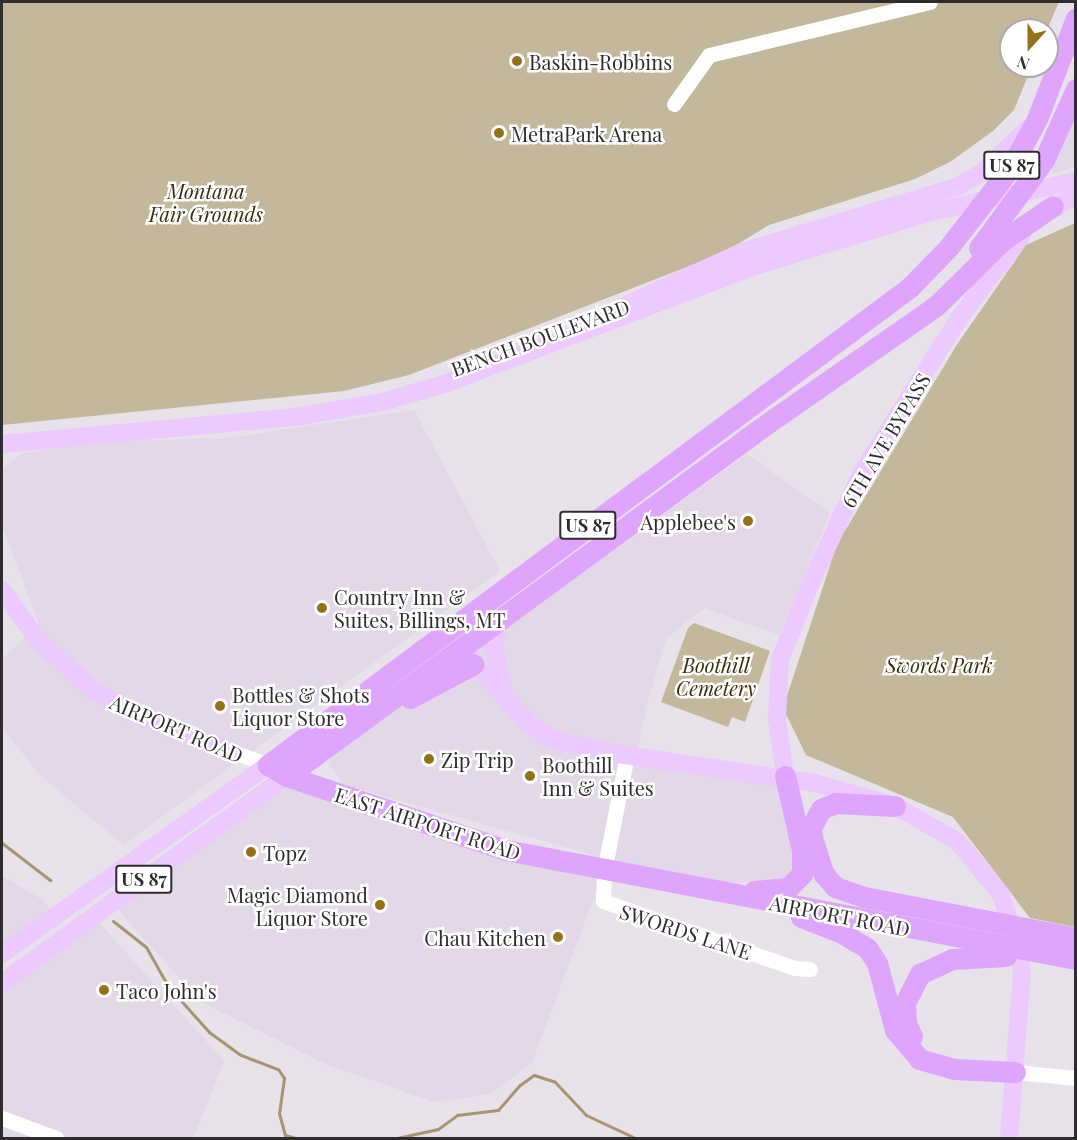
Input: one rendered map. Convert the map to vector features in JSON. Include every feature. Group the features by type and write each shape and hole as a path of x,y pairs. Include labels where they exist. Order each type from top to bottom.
{"highway":[{"name":"US 87","path":"268,765 445,630 909,288 987,200 1037,119 1076,18"},
{"name":"US 87","path":"287,776 384,705 467,656 502,618 915,321 1021,195 1044,160 1076,89"},
{"path":"915,321 936,306 1003,240 1053,206"},
{"name":"AIRPORT ROAD","path":"268,765 287,776"},
{"name":"EAST AIRPORT ROAD","path":"287,776 457,837 604,872"},
{"path":"714,891 774,890 798,881 804,865 786,776"},
{"path":"895,806 836,803 822,809 811,828 824,874 835,887 853,894 1076,938"},
{"name":"AIRPORT ROAD","path":"604,872 756,899 984,950 1076,959"},
{"path":"756,899 842,933 867,948 877,963 895,1030 904,1046 919,1059 942,1066 1015,1072"},
{"path":"942,1066 920,1048 910,1033 904,1011 908,993 920,974 945,960 984,950"}],"main road":[{"name":"BENCH BOULEVARD","path":"2,432 309,405 430,378 630,304 742,252 960,186 981,173 1037,119"},
{"path":"2,444 302,416 386,401 447,383 749,268 905,221 987,200 1021,195 1076,182"},
{"name":"6TH AVE BYPASS","path":"786,776 777,719 780,659 847,500 960,317 1011,245 1053,206 1076,195"},
{"name":"AIRPORT ROAD","path":"2,590 39,641 94,691 135,714 234,752"},
{"path":"502,618 493,644 504,694"},
{"path":"445,630 529,724 554,740 627,755 786,776 895,806"},
{"path":"783,749 805,770 895,806 957,841 1000,894 1018,945 1022,973 1009,1138"},
{"name":"US 87","path":"2,954 268,765"},
{"name":"US 87","path":"2,983 287,776"}],"street":[{"path":"674,104 709,55 930,2"},
{"name":"AIRPORT ROAD","path":"234,752 268,765"},
{"name":"SWORDS LANE","path":"627,755 601,893 608,905 794,968 810,969"},
{"path":"1015,1072 1076,1078"},
{"path":"2,1118 56,1138"}],"shaded area":[{"path":"1075,112 1075,167 1051,174"},
{"path":"414,410 500,571 123,845 40,775 2,728 2,659 39,624 2,525 2,469 23,453 99,442 227,438"},
{"path":"747,454 830,513 779,635 704,608 666,639 648,700 635,764 777,782 798,870 788,880 728,883 625,864 344,785 329,765 332,754"},
{"path":"287,776 604,871 532,1063 490,1094 434,1102 326,1064 200,1001 112,903"},
{"path":"2,876 43,900 55,916 2,954"},
{"path":"93,916 224,1061 193,1138 2,1138 2,983"}],"green space":[{"name":"Montana Fair Grounds","path":"2,2 1059,2 1052,18 999,18 999,78 1027,78 1014,110 993,131 950,162 915,179 769,225 723,253 409,375 344,391 2,425"},
{"name":"Swords Park","path":"1075,223 1075,927 1030,918 953,817 806,755 783,708 837,544 958,343 1026,245"},
{"name":"Boothill Cemetery","path":"694,623 770,651 745,722 732,717 728,727 661,702 688,628"}],"waterway":[{"path":"2,843 50,880"},
{"path":"113,921 146,947 168,986 209,1032 241,1055 278,1069 284,1078 279,1113 285,1135 296,1138"},
{"path":"397,1138 438,1129 457,1115 498,1110 520,1085 534,1075 555,1082 586,1115 635,1138"}],"place":[{"name":"Baskin-Robbins","path":"517,61"},
{"name":"MetraPark Arena","path":"499,133"},
{"name":"Applebee's","path":"748,521"},
{"name":"Country Inn & Suites, Billings, MT","path":"322,608"},
{"name":"Bottles & Shots Liquor Store","path":"220,706"},
{"name":"Zip Trip","path":"429,759"},
{"name":"Boothill Inn & Suites","path":"530,776"},
{"name":"Topz","path":"251,852"},
{"name":"Magic Diamond Liquor Store","path":"380,905"},
{"name":"Chau Kitchen","path":"558,937"},
{"name":"Taco John's","path":"104,990"}]}
